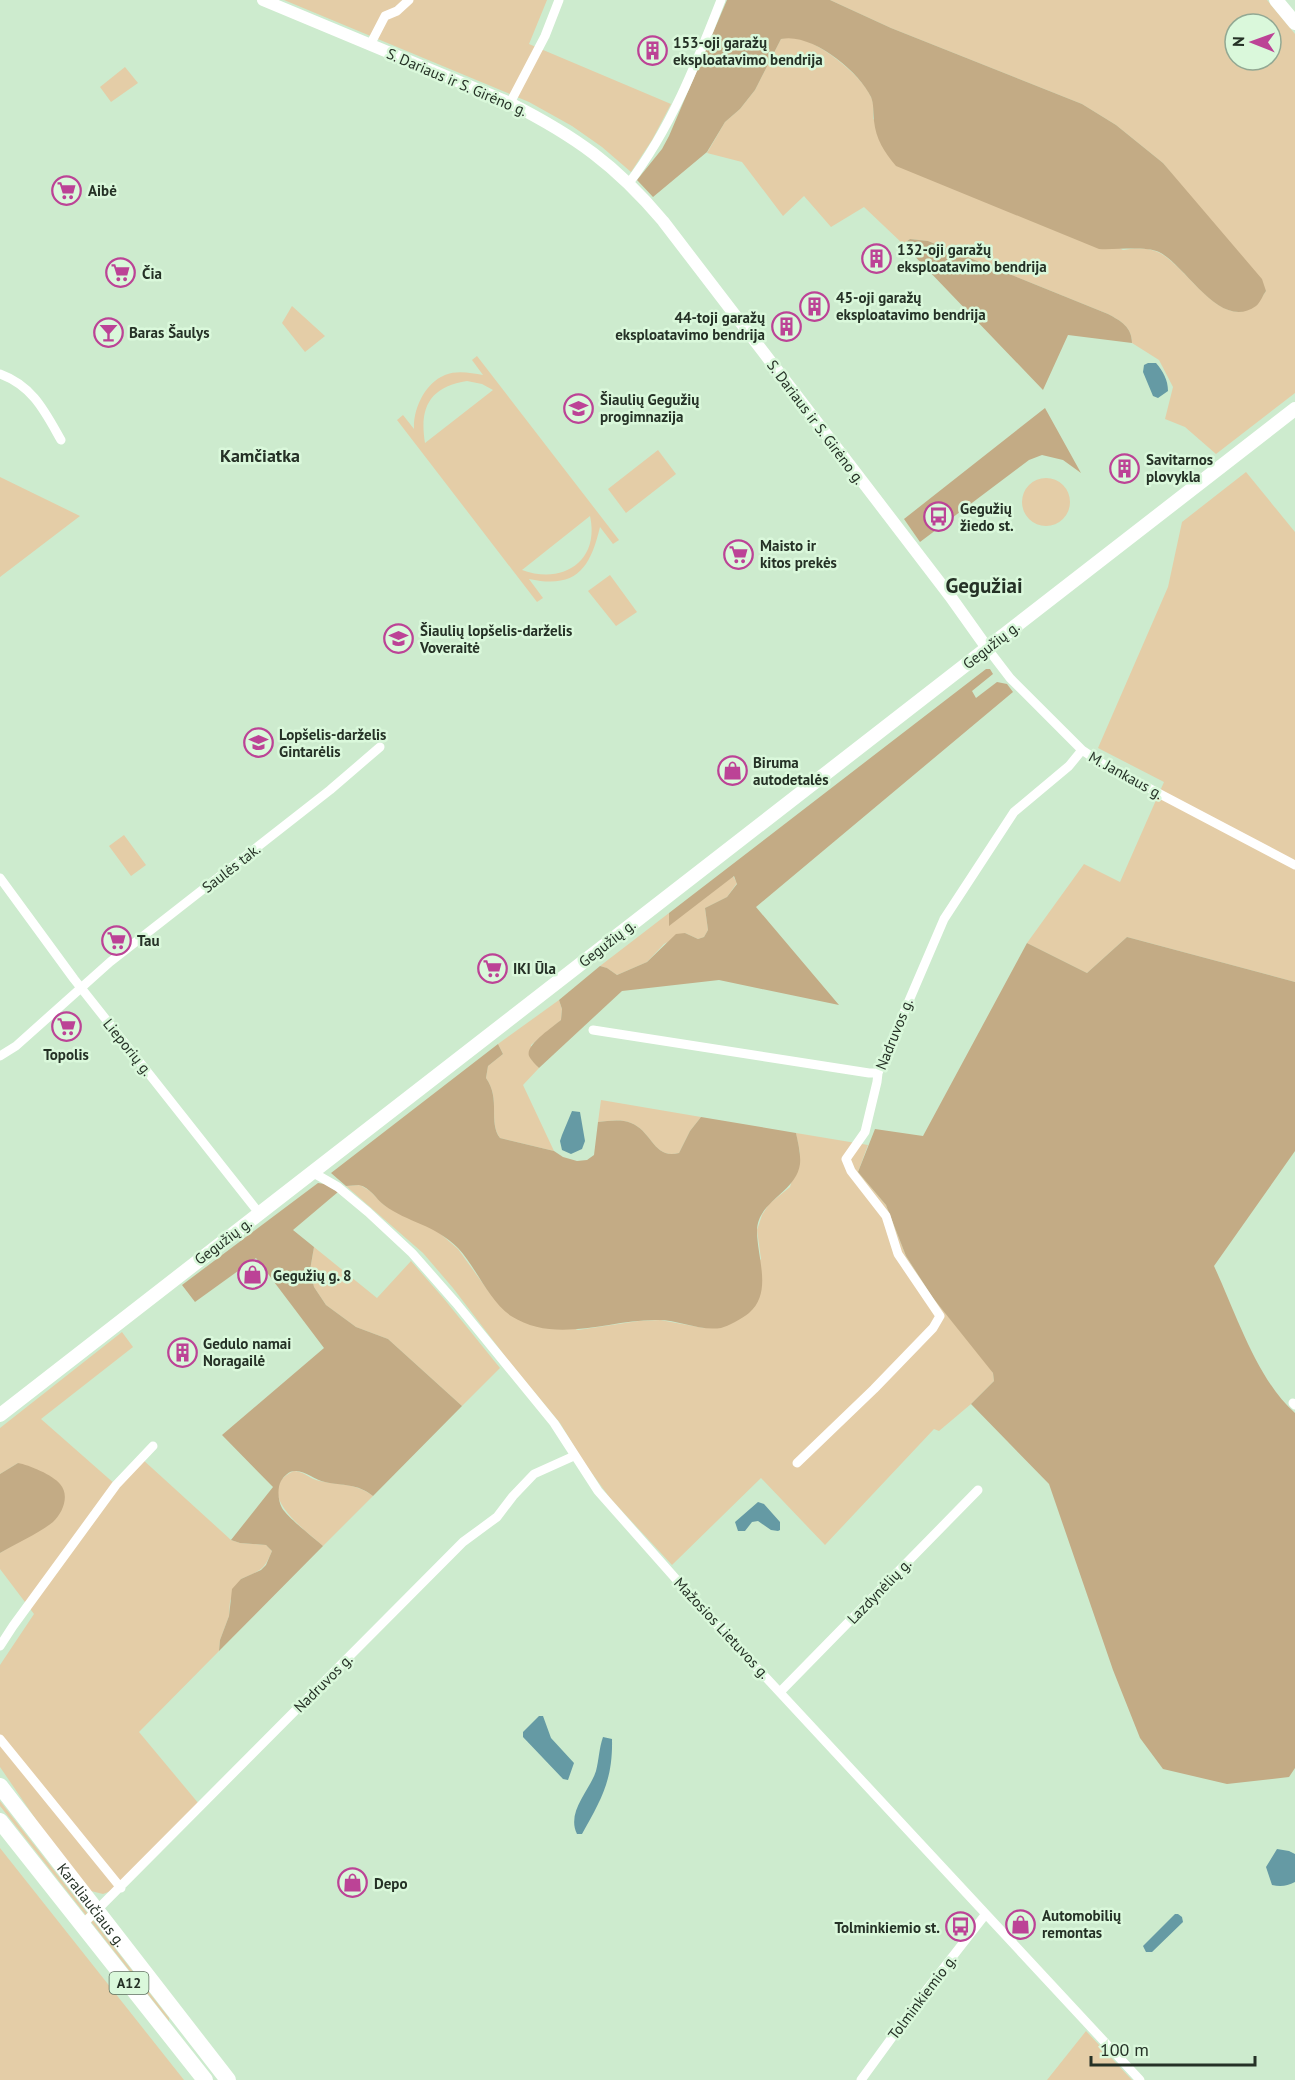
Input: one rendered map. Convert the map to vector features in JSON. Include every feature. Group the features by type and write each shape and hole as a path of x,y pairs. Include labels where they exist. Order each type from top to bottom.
{"highway":[{"name":"Karaliaučiaus g.","path":"0,1786 228,2080"},
{"name":"Karaliaučiaus g.","path":"0,1821 205,2080"}],"main road":[{"path":"1276,0 1295,23"},
{"name":"Gegužių g.","path":"0,1415 1295,410"}],"street":[{"name":"S. Dariaus ir S. Girėno g.","path":"262,0 510,103 576,140 629,183 663,221 950,596 987,648"},
{"path":"370,45 385,16 398,11 409,0"},
{"path":"510,103 545,36 559,0"},
{"path":"629,183 660,138 675,109 693,71 721,0"},
{"path":"0,374 32,393 41,404 61,440"},
{"name":"M. Jankaus g.","path":"987,648 1002,671 1082,750 1103,764 1295,865"},
{"name":"Saulės tak.","path":"0,1056 16,1046 110,962 330,790 380,747"},
{"name":"Nadruvos g.","path":"797,1463 933,1328 940,1316 898,1254 886,1216 851,1171 846,1159 865,1132 878,1073 944,919 1014,812 1069,766 1082,750"},
{"name":"Lieporių g.","path":"0,878 81,989 260,1214"},
{"path":"593,1029 878,1073"},
{"name":"Mažosios Lietuvos g.","path":"312,1172 338,1187 412,1253 554,1423 574,1456 606,1500 706,1613 781,1691 985,1915 1140,2080"},
{"path":"0,1646 116,1485 153,1446"},
{"name":"Nadruvos g.","path":"82,1925 463,1542 497,1516 534,1474 574,1456"},
{"name":"Lazdynėlių g.","path":"781,1691 978,1490"},
{"path":"0,1739 121,1888"},
{"name":"Tolminkiemio g.","path":"861,2080 985,1915"}],"shaded area":[{"path":"284,0 547,0 529,44 671,104 652,140 631,172 602,147 572,126 529,102"},
{"path":"727,0 830,0 891,28 1082,104 1116,125 1163,163 1262,279 1266,291 1256,306 1243,312 1230,310 1217,304 1170,259 1159,252 1138,249 1099,249 896,166 879,139 875,128 872,100 865,87 845,65 833,56 806,41 793,38 781,39 755,90 740,109 725,122 707,152 653,197 637,180 662,149 669,136"},
{"path":"830,0 1267,0 1277,12 1223,12 1223,72 1283,72 1283,19 1295,34 1295,393 1216,454 1185,427 1165,419 1173,387 1159,360 1132,343 1128,329 1117,319 928,241 910,239 903,244 864,207 831,227 804,196 783,216 742,162 707,153 725,122 740,109 755,90 781,39 791,37 801,39 838,60 860,80 872,99 873,119 1123,250 1137,248 1160,253 1212,300 1226,309 1239,312 1253,306 1266,291 1163,163 1116,125 1082,104 891,28"},
{"path":"125,67 138,83 111,102 100,87"},
{"path":"910,239 928,241 1108,314 1128,329 1132,343 1068,335 1043,390 903,244"},
{"path":"292,306 325,336 305,352 282,323"},
{"path":"477,356 619,540 613,544 600,527 586,565 578,572 559,581 529,579 543,598 537,602 397,420 403,415 414,429 418,405 426,390 445,375 459,372 483,375 472,360","holes":["467,381 482,384 493,390 425,443 424,419 430,401 444,388","590,516 592,532 589,546 575,566 564,572 551,574 537,574 522,570"]},
{"path":"1045,408 1081,473 1063,460 1042,455 1029,460 920,542 904,519"},
{"path":"658,450 676,474 626,513 608,489"},
{"path":"1246,472 1295,532 1295,982 1127,937 1087,973 1027,943 1084,864 1120,882 1164,782 1098,748 1168,587 1182,522"},
{"path":"0,477 80,516 0,577"},
{"path":"1041,478 1051,478 1063,485 1070,497 1070,507 1063,519 1051,526 1041,526 1026,515 1022,507 1022,497 1033,482"},
{"path":"610,575 637,612 616,626 588,591"},
{"path":"986,669 990,669 993,674 972,691 976,698 997,682 1007,684 1013,692 756,907 839,1005 719,980 622,991 539,1068 529,1056 529,1052 540,1036 561,1020 562,1009 559,1000 600,966 617,975 647,962 676,934 685,933 698,939 704,937 708,930 705,908 727,897 737,884 734,876 669,926 669,913"},
{"path":"124,835 146,865 131,876 109,846"},
{"path":"733,876 737,883 727,897 705,908 708,930 704,937 698,939 685,933 664,944 647,962 617,975 600,966 669,913 669,925"},
{"path":"1127,937 1295,982 1295,1151 1214,1266 1258,1364 1281,1399 1295,1413 1295,1768 1289,1777 1227,1784 1163,1769 1140,1738 1113,1670 1049,1484 971,1404 994,1381 993,1373 933,1298 906,1256 886,1205 858,1172 875,1129 923,1136 1027,943 1087,973"},
{"path":"559,1000 562,1009 561,1020 531,1045 531,1059 539,1068 523,1085 554,1151 500,1138 495,1124 493,1094 486,1078 488,1066 503,1054 498,1044"},
{"path":"498,1044 503,1054 488,1066 486,1078 493,1094 495,1125 500,1138 554,1151 563,1157 577,1161 587,1160 594,1155 598,1122 631,1123 644,1132 658,1149 671,1154 679,1153 690,1131 701,1117 796,1133 800,1160 797,1174 763,1212 759,1221 757,1231 762,1285 756,1305 749,1313 727,1326 713,1329 658,1320 565,1330 546,1329 529,1324 503,1310 465,1256 449,1240 393,1211 366,1188 359,1185 346,1186 331,1173"},
{"path":"601,1100 701,1117 690,1131 679,1153 671,1154 658,1149 644,1132 631,1123 598,1122"},
{"path":"796,1133 868,1145 858,1172 886,1205 906,1256 933,1298 989,1366 994,1381 939,1431 934,1429 825,1545 761,1478 672,1565 610,1498 585,1464 560,1423 423,1253 346,1186 360,1185 384,1205 436,1230 458,1249 489,1292 578,1330 660,1320 704,1328 761,1259 757,1230 769,1204 790,1187 800,1153"},
{"path":"318,1183 325,1184 338,1192 293,1230 314,1247 310,1270 314,1287 326,1305 356,1327 388,1339 462,1406 373,1496 356,1487 325,1482 298,1471 291,1472 282,1479 279,1491 282,1508 323,1546 219,1651 220,1640 229,1616 232,1589 241,1579 261,1570 266,1565 272,1551 266,1545 231,1540 273,1487 222,1435 324,1348 256,1258 195,1302 182,1285"},
{"path":"314,1247 377,1298 411,1261 500,1368 462,1406 388,1339 356,1327 326,1305 314,1287 310,1270"},
{"path":"122,1332 133,1347 41,1419 116,1485 141,1458 231,1540 266,1545 272,1551 260,1570 241,1579 230,1601 229,1616 220,1640 219,1651 139,1732 199,1804 111,1891 103,1894 91,1891 54,1846 0,1767 0,1665 34,1614 0,1569 0,1553 52,1522 18,1463 0,1474 0,1428"},
{"path":"18,1463 40,1471 57,1481 65,1493 64,1504 60,1514 53,1522 0,1553 0,1474"},
{"path":"294,1471 316,1480 359,1488 373,1496 323,1546 294,1521 279,1499 277,1489 282,1479"},
{"path":"0,1801 169,2018 169,2021 0,1806"},
{"path":"0,1848 184,2080 0,2080"},
{"path":"1086,2031 1132,2080 1047,2080"}],"water":[{"path":"1156,363 1167,383 1168,391 1158,398 1153,396 1143,372 1144,365"},
{"path":"572,1111 580,1112 585,1141 582,1149 571,1154 562,1150 560,1141"},
{"path":"758,1502 764,1504 780,1522 780,1530 771,1530 758,1521 752,1522 745,1531 738,1531 735,1522"},
{"path":"539,1716 543,1716 551,1738 574,1763 568,1780 563,1779 523,1737 523,1732"},
{"path":"603,1737 612,1739 608,1778 589,1822 582,1834 577,1834 574,1818 596,1771"},
{"path":"1277,1849 1295,1854 1295,1882 1284,1886 1272,1885 1266,1867"},
{"path":"1175,1914 1182,1917 1183,1922 1152,1952 1146,1952 1143,1946"}],"place":[{"name":"153-oji garažų eksploatavimo bendrija","path":"652,51"},
{"name":"Aibė","path":"67,190"},
{"name":"132-oji garažų eksploatavimo bendrija","path":"876,258"},
{"name":"Čia","path":"121,273"},
{"name":"45-oji garažų eksploatavimo bendrija","path":"815,306"},
{"name":"44-toji garažų eksploatavimo bendrija","path":"786,326"},
{"name":"Baras Šaulys","path":"108,332"},
{"name":"Šiaulių Gegužių progimnazija","path":"579,408"},
{"name":"Savitarnos plovykla","path":"1125,468"},
{"name":"Gegužių žiedo st.","path":"939,517"},
{"name":"Maisto ir kitos prekės","path":"739,554"},
{"name":"Šiaulių lopšelis-darželis Voveraitė","path":"399,639"},
{"name":"Lopšelis-darželis Gintarėlis","path":"258,743"},
{"name":"Biruma autodetalės","path":"732,771"},
{"name":"Tau","path":"116,940"},
{"name":"IKI Ūla","path":"492,968"},
{"name":"Topolis","path":"66,1027"},
{"name":"Gegužių g. 8","path":"252,1275"},
{"name":"Gedulo namai Noragailė","path":"182,1352"},
{"name":"Depo","path":"353,1883"},
{"name":"Automobilių remontas","path":"1021,1924"},
{"name":"Tolminkiemio st.","path":"961,1927"}],"district":[{"name":"Kamčiatka","path":"260,455"},
{"name":"Gegužiai","path":"984,585"}]}
